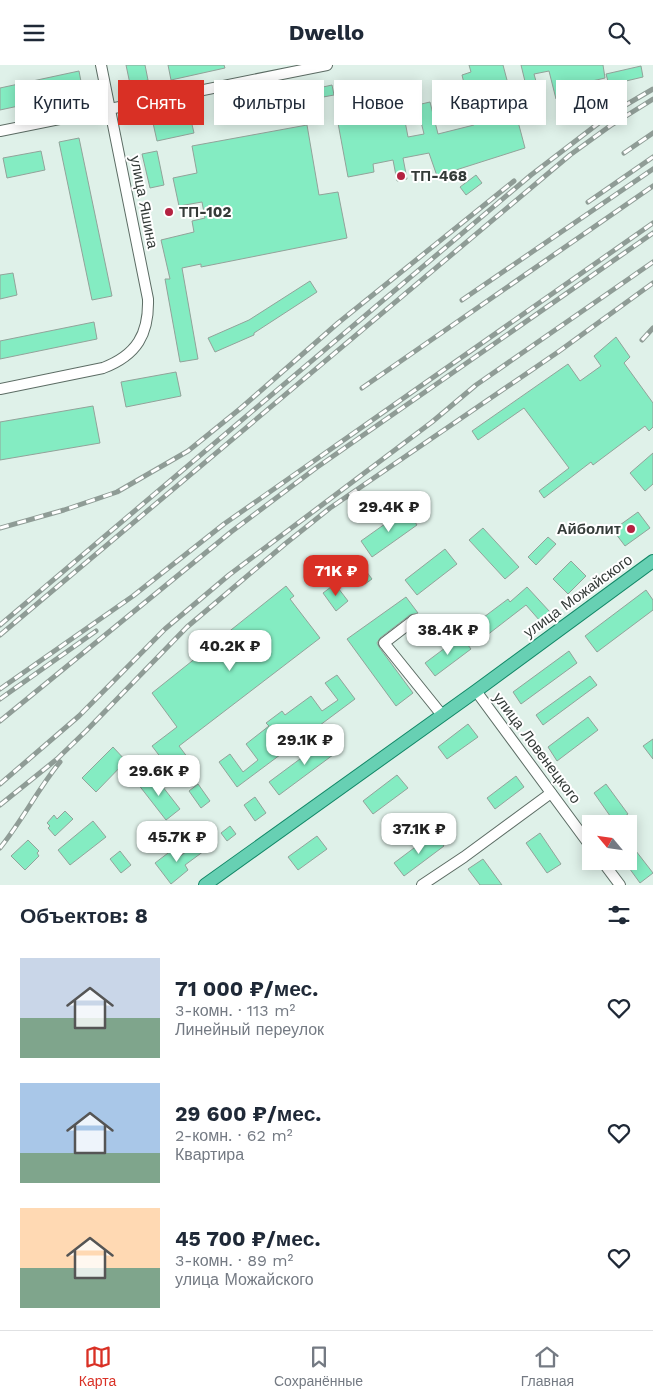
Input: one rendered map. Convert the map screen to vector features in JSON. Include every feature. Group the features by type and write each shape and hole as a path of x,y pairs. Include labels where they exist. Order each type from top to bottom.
{"main road":[{"name":"улица Можайского","path":"206,885 653,561"}],"street":[{"name":"улица Яшина","path":"0,389 104,369 129,355 145,330 148,316 148,299 101,65"},
{"path":"0,131 326,65"},
{"path":"414,620 384,643 442,715"},
{"name":"улица Ловенецкого","path":"476,691 582,835"},
{"path":"422,885 464,857 551,793"},
{"path":"609,870 620,885"}],"building":[{"path":"126,65 145,65 148,80 129,80"},
{"path":"168,65 224,65 225,68 171,80"},
{"path":"469,65 503,65 507,80 463,80 462,75 471,72"},
{"path":"521,65 603,65 605,78 596,80 556,80 556,99 549,71 534,74 536,80 525,80"},
{"path":"641,66 643,77 627,81 608,80 606,74"},
{"path":"79,71 81,80 37,80"},
{"path":"15,85 15,107 0,110 0,88"},
{"path":"332,85 334,95 324,97 324,87"},
{"path":"430,102 432,125 436,125 438,134 474,125 519,125 525,148 437,176 429,153 403,158 407,179 397,181 393,160 373,164 374,172 348,177 338,125 406,125 408,137 424,134 422,125 422,104"},
{"path":"153,125 192,125 194,133 157,141"},
{"path":"307,125 319,195 338,192 347,238 201,267 201,264 182,268 198,359 180,362 165,279 170,279 161,240 194,232 192,221 205,218 202,202 179,206 173,178 197,173 192,146"},
{"path":"79,138 112,296 92,300 59,142"},
{"path":"41,151 45,170 7,178 3,158"},
{"path":"157,151 164,185 150,188 142,154"},
{"path":"476,175 482,183 466,195 460,187"},
{"path":"13,273 17,295 0,299 0,275"},
{"path":"310,281 317,292 254,333 254,335 215,352 208,338 249,320"},
{"path":"94,322 97,339 0,359 0,341"},
{"path":"616,337 630,357 624,363 653,403 653,427 649,431 645,426 593,465 591,462 544,498 539,491 569,468 524,408 478,440 472,431 568,364 580,381 601,366 594,356"},
{"path":"176,372 181,396 126,407 121,382"},
{"path":"93,406 100,443 0,460 0,422"},
{"path":"653,453 653,484 645,491 630,473"},
{"path":"406,509 417,525 372,557 361,541"},
{"name":"Айболит","path":"638,512 650,528 625,546 613,530"},
{"path":"483,528 519,567 505,579 469,540"},
{"path":"548,537 556,544 536,565 528,557"},
{"path":"445,549 457,564 417,595 405,580"},
{"path":"571,561 586,576 568,594 553,579"},
{"path":"363,567 372,579 365,584 357,573"},
{"path":"335,584 348,601 336,611 323,593"},
{"path":"286,586 294,596 290,599 320,638 179,746 194,766 177,779 152,746 177,727 152,693"},
{"path":"527,587 550,612 540,621 526,605 482,639 472,626 508,599 510,602"},
{"path":"646,590 653,600 653,610 597,652 585,636"},
{"path":"406,597 418,613 410,615 380,638 377,643 413,693 396,706 347,639"},
{"path":"461,636 471,649 435,676 425,663"},
{"path":"569,651 577,663 521,704 513,692"},
{"path":"337,675 355,699 237,787 219,762 230,754 243,772 258,760 246,744 269,726 266,723 282,711 285,715 311,696 322,711 338,700 325,683"},
{"path":"590,676 597,685 543,725 536,715"},
{"path":"588,717 598,730 557,761 548,747"},
{"path":"468,724 478,737 447,759 438,747"},
{"path":"331,736 341,749 279,795 269,782"},
{"path":"653,739 653,759 643,746"},
{"path":"113,747 126,761 96,792 82,778"},
{"path":"152,773 180,809 166,820 138,784"},
{"path":"397,775 408,788 373,814 363,801"},
{"path":"516,776 524,787 495,809 487,798"},
{"path":"198,784 210,801 201,808 189,791"},
{"path":"606,784 628,814 609,815 594,793"},
{"path":"255,797 266,813 255,821 244,805"},
{"path":"65,811 73,819 55,836 48,828 50,826 47,823 54,815 57,819"},
{"path":"93,821 106,837 70,865 58,850"},
{"path":"230,826 236,834 227,841 221,833"},
{"path":"434,833 444,846 404,876 394,863"},
{"path":"540,833 561,864 547,873 526,843"},
{"path":"317,836 327,849 298,870 288,857"},
{"path":"28,840 39,851 37,853 39,856 25,870 11,856"},
{"path":"198,843 204,851 185,865 188,870 171,884 155,863 172,850 179,857"},
{"path":"120,851 131,865 121,873 110,859"},
{"path":"638,854 653,873 640,883 631,870 638,870"},
{"path":"483,859 502,885 480,885 468,869"}],"railway":[{"path":"0,625 531,175 612,113 653,89"},
{"path":"0,635 570,155 610,126 653,99"},
{"path":"624,153 653,133"},
{"path":"588,202 653,157"},
{"path":"462,300 653,169"},
{"path":"0,528 64,510 117,492 188,451 241,408 338,323 514,181"},
{"path":"362,388 653,186"},
{"path":"0,689 133,596 224,524 653,223"},
{"path":"0,721 231,532 316,468 653,233"},
{"path":"0,784 79,716 165,629 229,575 432,422 476,385 653,262"},
{"path":"0,805 57,759 187,627 330,508 558,352 653,283"},
{"path":"642,340 653,328"},
{"path":"0,699 96,631"},
{"path":"0,848 60,762"}],"place":[{"name":"ТП-468","path":"401,176"},
{"name":"ТП-102","path":"169,212"},
{"name":"Айболит","path":"631,529"}]}
